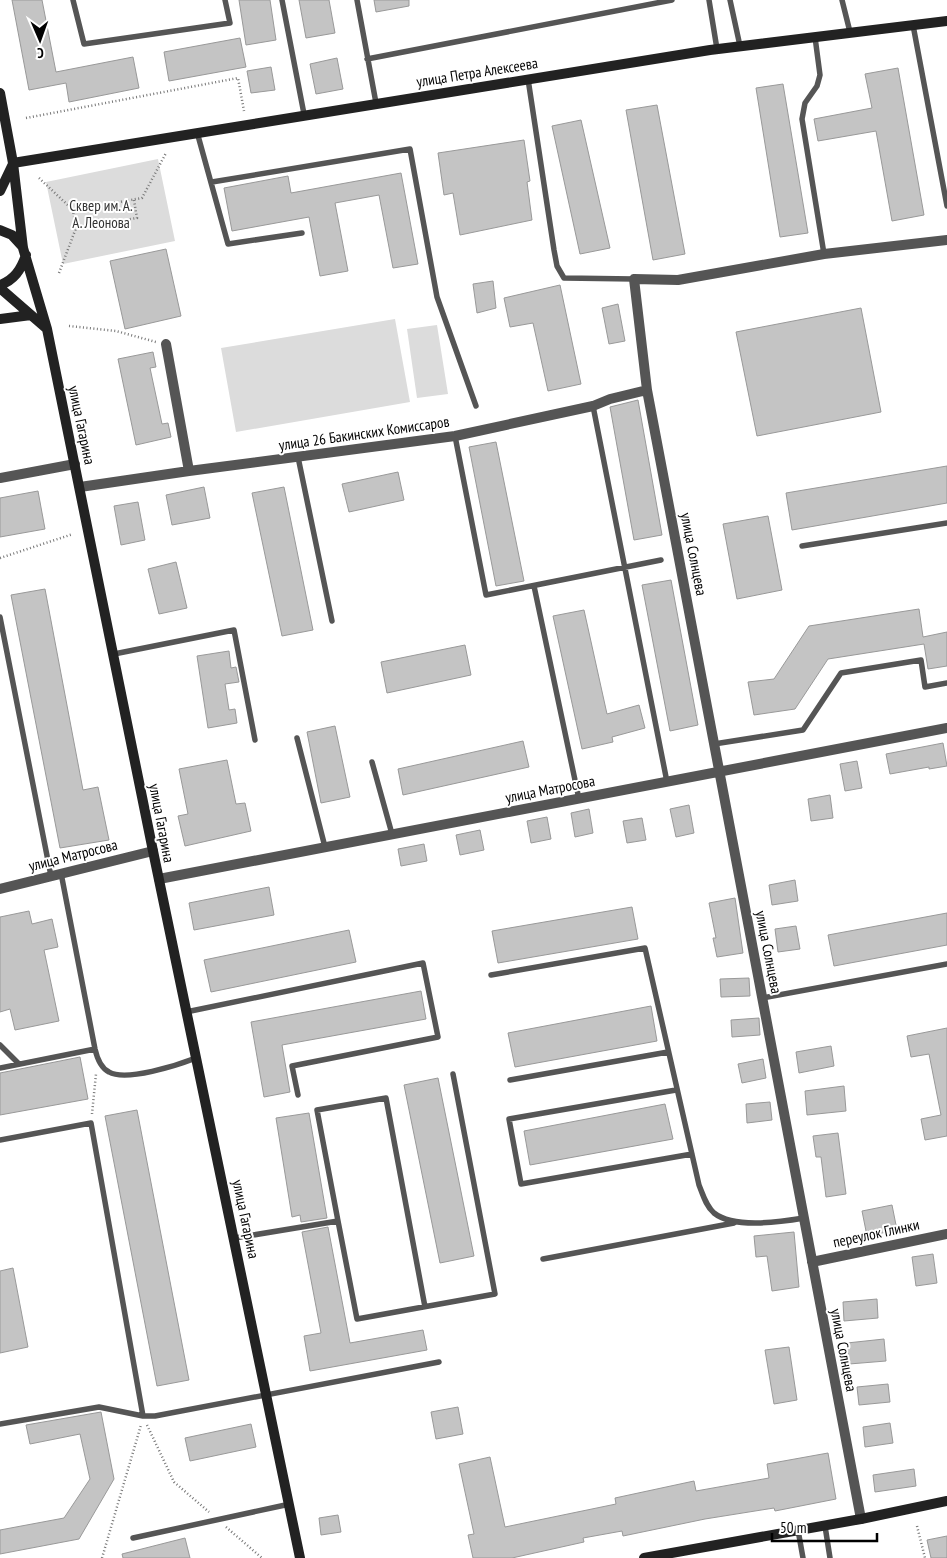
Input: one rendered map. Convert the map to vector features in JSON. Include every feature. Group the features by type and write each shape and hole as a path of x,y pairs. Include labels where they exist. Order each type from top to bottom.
{"main road":[{"name":"улица Петра Алексеева","path":"13,163 304,114 717,49 947,21"},
{"name":"улица Гагарина","path":"0,92 13,163 25,252 47,328 114,654 152,851 235,1238 300,1558"},
{"path":"0,191 13,163"},
{"path":"0,230 12,235 25,252 16,276 0,286 47,328"},
{"path":"0,319 31,315"},
{"path":"644,1558 825,1526 947,1501"}],"street":[{"path":"634,279 678,280 824,254 947,240"},
{"name":"улица Солнцева","path":"634,279 647,390 860,1519"},
{"path":"166,344 189,471"},
{"name":"улица 26 Бакинских Комиссаров","path":"80,487 455,436 593,406 610,399 647,390"},
{"path":"0,478 75,464"},
{"name":"улица Матросова","path":"159,879 947,728"},
{"name":"улица Матросова","path":"0,889 152,851"},
{"name":"переулок Глинки","path":"812,1262 947,1234"}],"lane":[{"path":"73,0 84,44 230,23 225,0"},
{"path":"282,0 304,114"},
{"path":"357,0 376,103"},
{"path":"368,59 672,0"},
{"path":"709,0 717,49"},
{"path":"730,0 740,46"},
{"path":"842,0 850,32"},
{"path":"913,25 947,206"},
{"path":"815,37 820,75 817,86 805,104 802,119 824,254"},
{"path":"528,78 554,250 560,274 564,278 634,279"},
{"path":"197,132 228,244 302,233"},
{"path":"212,182 410,149 437,297 476,406"},
{"path":"593,406 667,782"},
{"path":"455,436 486,595 661,560"},
{"path":"298,456 332,621"},
{"path":"802,546 947,523"},
{"path":"534,586 579,799"},
{"path":"0,617 97,1057 103,1068 110,1074 164,1069 196,1058"},
{"path":"114,654 234,630 255,740"},
{"path":"714,744 803,730 841,673 921,660 925,687 947,683"},
{"path":"297,738 325,847"},
{"path":"372,762 392,834"},
{"path":"491,975 645,948 676,1090 706,1204 715,1214 724,1219 739,1222"},
{"path":"186,1012 423,963 438,1037 292,1066 298,1095"},
{"path":"762,998 947,964"},
{"path":"0,1045 19,1064"},
{"path":"0,1068 95,1049"},
{"path":"510,1080 668,1052"},
{"path":"425,1306 386,1098 317,1110 357,1319 495,1294 453,1074"},
{"path":"676,1090 510,1119 521,1184 692,1154"},
{"path":"0,1140 91,1123 143,1416"},
{"path":"542,1259 739,1222 779,1222 804,1218"},
{"path":"235,1238 338,1221"},
{"path":"0,1424 99,1407 143,1416 155,1416 439,1362"},
{"path":"133,1538 290,1504"},
{"path":"825,1526 830,1558"},
{"path":"798,1530 803,1558"}],"path":[{"path":"26,118 238,78 244,111"},
{"path":"73,210 142,198 166,153"},
{"path":"39,178 73,210 76,228 59,273"},
{"path":"76,228 137,218 134,200"},
{"path":"69,326 116,331 166,344"},
{"path":"0,558 73,534"},
{"path":"91,1123 97,1057"},
{"path":"143,1416 174,1482 262,1558"},
{"path":"102,1558 143,1416"},
{"path":"918,1526 925,1558"}],"green space":[{"name":"Сквер им. А. А. Леонова","path":"158,159 175,241 63,264 46,182"},
{"path":"395,319 410,402 236,432 221,348"},
{"path":"437,325 448,394 417,398 407,329"}],"building":[{"path":"12,0 42,0 56,72 133,57 139,88 69,102 66,83 29,90"},
{"path":"239,0 270,0 276,40 246,45"},
{"path":"299,0 329,0 335,33 306,38"},
{"path":"374,0 409,0 409,6 376,12"},
{"path":"240,38 246,67 169,81 164,52"},
{"path":"337,58 343,89 316,94 310,64"},
{"path":"271,67 275,90 251,93 247,71"},
{"path":"898,68 924,215 892,221 876,131 818,141 814,119 872,108 865,74"},
{"path":"783,84 808,233 780,237 756,88"},
{"path":"657,105 685,254 653,260 626,110"},
{"path":"581,120 610,248 580,254 552,126"},
{"path":"524,140 530,181 527,182 532,220 460,235 453,193 444,195 438,153"},
{"path":"401,173 418,264 393,268 379,195 335,203 348,271 320,276 309,217 232,231 224,188 288,176 291,193"},
{"path":"166,249 181,316 125,329 110,261"},
{"path":"493,281 496,308 477,313 473,284"},
{"path":"560,285 581,384 548,391 533,323 510,327 504,298"},
{"path":"618,304 625,341 609,344 602,308"},
{"path":"861,308 881,412 757,436 736,332"},
{"path":"153,352 156,367 150,368 162,424 168,423 171,437 136,445 118,359"},
{"path":"638,400 662,535 634,540 610,407"},
{"path":"496,442 524,581 496,586 469,447"},
{"path":"947,466 947,503 792,530 786,493"},
{"path":"398,472 404,500 349,512 342,484"},
{"path":"204,487 210,518 172,525 166,495"},
{"path":"284,487 313,630 282,636 252,493"},
{"path":"38,491 45,529 0,537 0,498"},
{"path":"138,502 145,540 121,545 114,506"},
{"path":"768,516 782,590 737,599 723,524"},
{"path":"176,562 187,608 159,614 148,569"},
{"path":"671,580 698,725 670,731 642,585"},
{"path":"45,589 83,790 98,787 109,840 60,848 11,595"},
{"path":"919,609 923,637 947,632 947,666 928,669 924,644 828,659 795,709 754,715 748,682 774,679 809,626"},
{"path":"584,610 607,714 639,705 645,728 612,737 613,742 582,749 553,616"},
{"path":"465,645 471,675 387,693 381,662"},
{"path":"229,651 231,668 236,667 239,682 225,684 229,710 235,709 237,723 208,728 197,656"},
{"path":"335,726 350,797 321,803 307,732"},
{"path":"523,741 529,767 403,795 398,769"},
{"path":"943,743 947,766 929,769 929,767 890,774 886,754"},
{"path":"227,760 236,804 245,803 251,831 185,846 178,816 188,814 179,769"},
{"path":"857,761 862,788 845,791 840,764"},
{"path":"830,795 833,818 811,821 808,799"},
{"path":"689,805 694,833 676,837 670,809"},
{"path":"589,809 593,833 575,837 571,813"},
{"path":"547,817 551,839 531,843 527,821"},
{"path":"642,818 646,840 627,843 623,821"},
{"path":"480,830 484,850 460,855 456,835"},
{"path":"424,844 427,861 401,866 398,849"},
{"path":"795,880 798,901 772,905 769,885"},
{"path":"269,887 274,915 194,930 189,903"},
{"path":"735,898 743,953 717,957 713,938 716,938 709,903"},
{"path":"632,907 638,939 498,963 492,931"},
{"path":"29,911 32,924 52,919 58,947 44,950 59,1021 15,1030 10,1009 0,1012 0,917"},
{"path":"947,913 947,945 834,966 828,935"},
{"path":"796,926 800,949 778,952 775,929"},
{"path":"349,930 356,962 211,992 204,960"},
{"path":"749,978 750,996 721,997 720,979"},
{"path":"421,991 426,1019 282,1045 290,1092 264,1097 251,1022"},
{"path":"651,1006 657,1041 515,1067 508,1033"},
{"path":"759,1018 760,1035 732,1037 731,1020"},
{"path":"947,1028 947,1136 925,1140 921,1119 941,1115 929,1054 911,1057 907,1036"},
{"path":"831,1046 834,1066 799,1073 796,1052"},
{"path":"80,1057 88,1099 0,1115 0,1073"},
{"path":"763,1059 766,1078 742,1083 738,1064"},
{"path":"438,1078 474,1256 440,1263 404,1085"},
{"path":"844,1086 846,1111 807,1115 805,1091"},
{"path":"770,1102 772,1120 747,1123 746,1104"},
{"path":"665,1104 673,1139 530,1165 524,1131"},
{"path":"137,1110 189,1380 157,1386 105,1116"},
{"path":"309,1113 327,1218 301,1222 300,1215 292,1217 276,1118"},
{"path":"838,1133 846,1194 826,1197 821,1157 816,1157 813,1136"},
{"path":"892,1205 897,1230 867,1236 862,1211"},
{"path":"328,1227 350,1343 423,1330 427,1350 310,1371 304,1336 321,1333 302,1232"},
{"path":"794,1232 799,1287 772,1291 767,1256 756,1257 754,1236"},
{"path":"933,1254 937,1283 916,1286 912,1257"},
{"path":"13,1268 28,1347 0,1353 0,1271"},
{"path":"877,1299 878,1318 844,1321 843,1302"},
{"path":"884,1339 886,1361 849,1364 847,1343"},
{"path":"789,1347 797,1400 774,1404 765,1350"},
{"path":"888,1384 890,1402 859,1405 857,1387"},
{"path":"458,1407 463,1434 436,1439 431,1412"},
{"path":"101,1412 114,1479 79,1539 0,1554 0,1530 64,1518 90,1479 80,1434 30,1444 26,1425"},
{"path":"890,1423 893,1443 865,1447 863,1427"},
{"path":"251,1424 256,1447 190,1461 185,1438"},
{"path":"828,1453 836,1499 775,1511 774,1508 705,1519 623,1536 622,1531 583,1538 584,1542 512,1558 473,1558 468,1535 474,1534 459,1464 490,1457 505,1527 616,1504 615,1498 694,1481 696,1491 769,1478 767,1464"},
{"path":"914,1469 916,1486 875,1492 873,1475"},
{"path":"338,1515 341,1532 321,1535 319,1518"},
{"path":"947,1536 947,1558 931,1558 927,1540"},
{"path":"185,1538 190,1558 123,1558 122,1554"}]}
